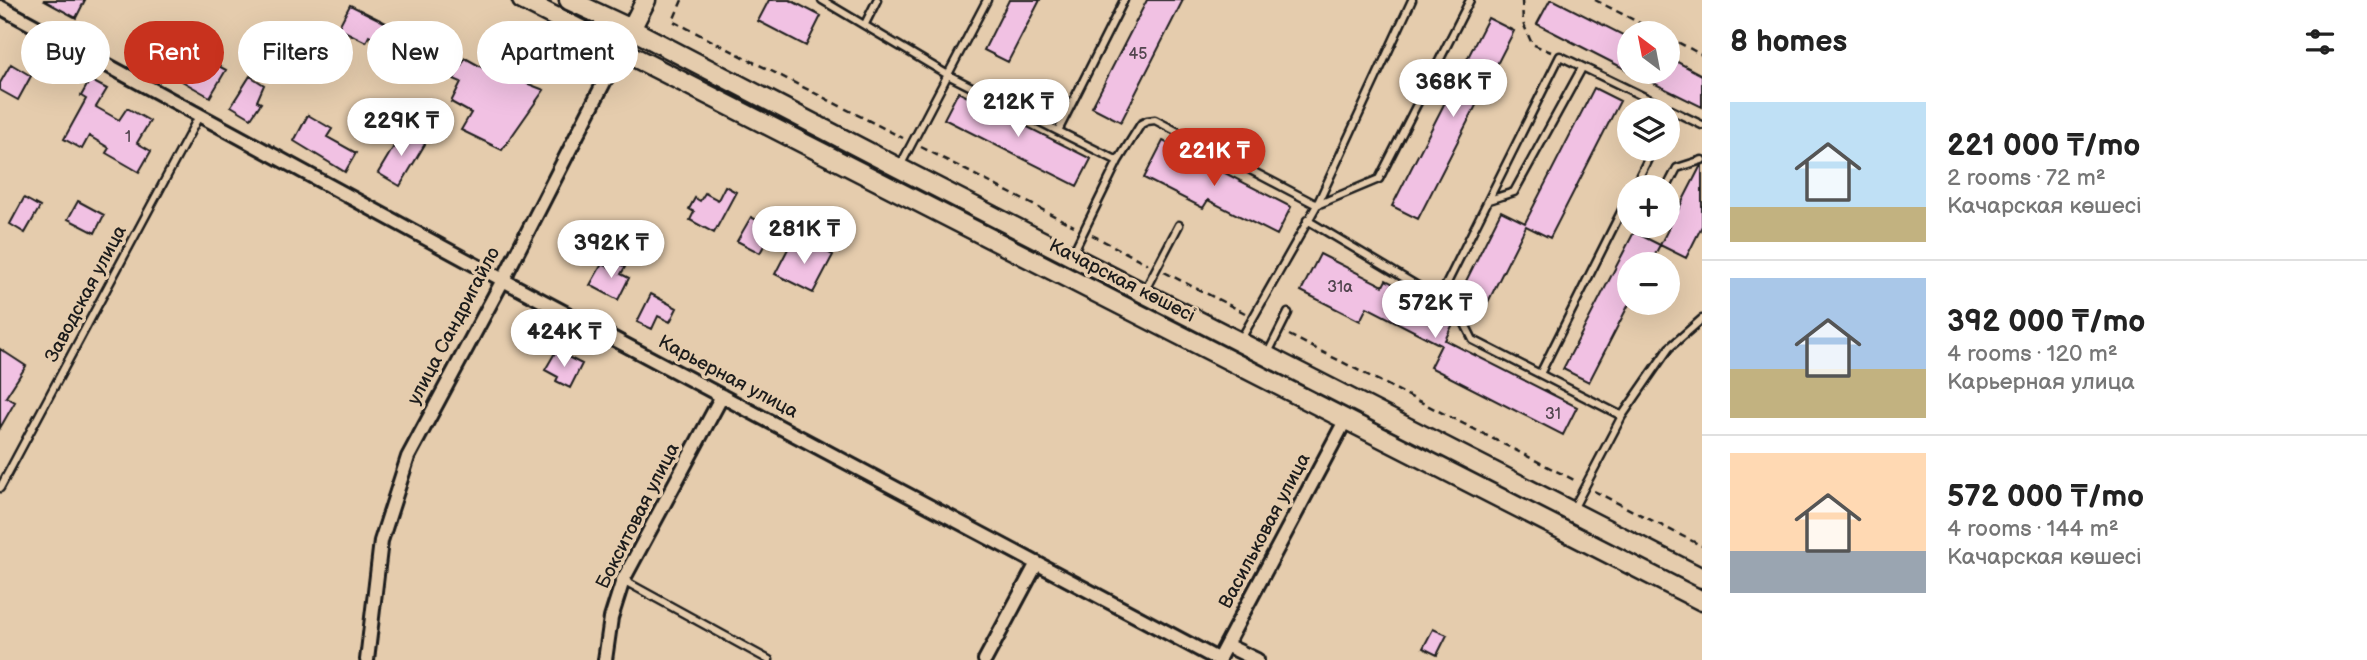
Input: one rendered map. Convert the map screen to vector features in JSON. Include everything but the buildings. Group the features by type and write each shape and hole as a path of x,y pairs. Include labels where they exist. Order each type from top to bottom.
{"main road":[{"name":"Качарская көшесі","path":"522,0 564,21"},
{"name":"Качарская көшесі","path":"569,0 614,21"},
{"name":"улица Сандригайло","path":"635,21 646,0"},
{"name":"Качарская көшесі","path":"638,33 1702,578"},
{"name":"Качарская көшесі","path":"638,58 1702,601"}],"street":[{"name":"Карьерная улица","path":"1,8 503,280 1219,660"},
{"name":"улица Сандригайло","path":"367,660 381,541 408,457 503,280 603,84"},
{"path":"768,125 779,104"},
{"path":"1143,316 1149,294"},
{"name":"Бокситовая улица","path":"606,660 611,618 623,580 722,396"},
{"name":"Васильковая улица","path":"1219,660 1346,419"},
{"path":"985,660 1037,563"},
{"path":"1226,645 1257,660"}],"lane":[{"path":"822,0 948,75 1118,161"},
{"path":"866,24 877,0"},
{"path":"899,168 986,0"},
{"path":"1058,131 1124,0"},
{"path":"1240,341 1317,205 1412,0"},
{"path":"1317,205 1378,179 1470,0"},
{"path":"1439,299 1560,56 1645,98"},
{"path":"1489,200 1514,192 1582,68"},
{"path":"1680,115 1702,125"},
{"name":"Заводская улица","path":"0,488 199,116"},
{"path":"1072,255 1118,161 1141,124 1155,120 1317,205"},
{"path":"1673,175 1677,168 1702,160"},
{"path":"1307,220 1458,310 1473,340 1622,416"},
{"path":"1540,374 1617,220"},
{"path":"1149,294 1156,268 1179,225"},
{"path":"1267,355 1288,313"},
{"path":"1572,511 1622,416 1669,348 1702,319"},
{"path":"623,580 769,660"}],"path":[{"path":"1522,0 1523,23 1532,44 1560,56"},
{"path":"1595,0 1636,21"},
{"path":"1680,43 1702,55"},
{"path":"1156,268 1253,317"},
{"path":"1279,331 1702,546"}]}
